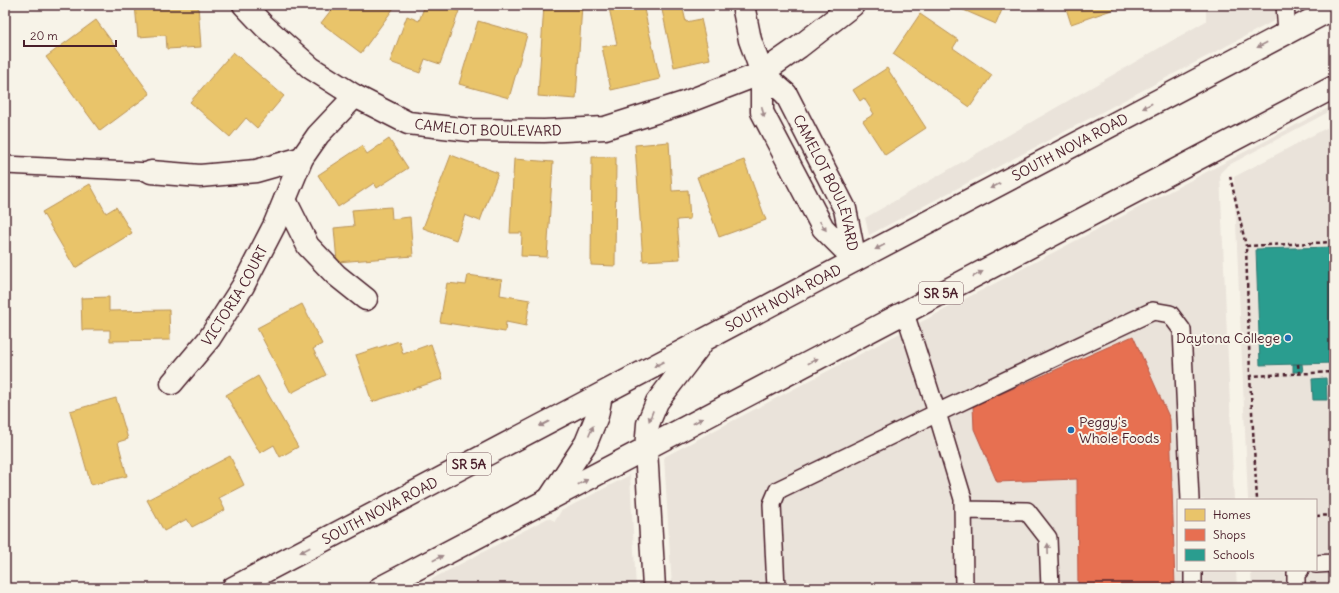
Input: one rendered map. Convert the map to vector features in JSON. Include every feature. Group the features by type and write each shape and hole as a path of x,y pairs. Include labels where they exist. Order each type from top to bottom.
{"main road":[{"name":"CAMELOT BOULEVARD","path":"244,5 264,26 311,68 355,96 408,123 470,130 544,131 605,128 684,103 762,73"},
{"name":"CAMELOT BOULEVARD","path":"743,5 750,40 762,73 762,112 823,228 855,260"},
{"path":"762,73 800,47 853,5"},
{"name":"SOUTH NOVA ROAD","path":"233,588 1334,8"},
{"name":"CAMELOT BOULEVARD","path":"762,73 786,94 845,209 855,260"},
{"name":"SR 5A","path":"380,588 1334,87"},
{"name":"VICTORIA COURT","path":"172,383 209,340 243,286 274,226 302,158 318,135 355,96"},
{"path":"151,172 200,176 256,172 302,158"},
{"path":"285,200 308,246 336,275 366,299"},
{"path":"654,588 646,449 648,424 657,402 705,339"},
{"path":"548,500 586,443 597,416 600,394"}],"lane":[{"path":"1285,5 1287,32"},
{"path":"5,165 151,172"},
{"path":"776,588 772,504 778,490 1153,311 1170,314 1182,330 1190,499"},
{"path":"905,312 963,499 964,588"},
{"path":"963,510 1027,511 1048,538 1050,588"},
{"path":"1317,564 1334,563"},
{"path":"1193,571 1193,588"},
{"path":"1296,588 1296,573 1299,571"}],"path":[{"path":"1230,176 1246,246 1256,499"},
{"path":"1246,246 1334,242"},
{"path":"1298,364 1299,373"},
{"path":"1250,376 1333,372 1334,390"},
{"path":"1317,516 1334,515"}],"shaded area":[{"path":"1206,5 1304,5 869,235 865,218 1206,21"},
{"path":"1334,105 1334,109 1227,166 1220,173 1234,499 1177,499 1177,571 1236,571 1237,588 672,588 664,457"},
{"name":"Daytona College","path":"1334,124 1334,588 1252,588 1251,571 1317,571 1317,499 1248,499 1234,177"},
{"path":"630,475 636,588 415,588 548,518 555,521 561,511"}],"building: Homes":[{"path":"135,5 198,5 201,47 167,49 166,35 138,37"},
{"path":"335,5 396,5 361,53 321,23"},
{"path":"425,5 441,5 459,11 440,64 425,59 420,73 390,62 407,16 419,21"},
{"path":"544,5 582,5 576,99 538,96"},
{"path":"624,5 643,5 660,79 611,90 602,47 617,44 609,8"},
{"path":"661,5 682,5 686,22 701,19 710,59 674,67"},
{"path":"952,5 1004,5 996,24"},
{"path":"1065,5 1126,5 1071,24"},
{"path":"920,14 958,40 953,48 992,75 970,107 893,54"},
{"path":"96,20 150,94 100,131 46,57"},
{"path":"478,21 527,35 509,98 459,84"},
{"path":"233,52 284,96 257,128 246,118 230,137 190,102"},
{"path":"887,68 926,128 885,155 863,121 874,114 864,98 860,101 853,90"},
{"path":"5,80 8,127 5,127"},
{"path":"389,139 408,168 377,188 374,183 338,207 318,175 362,146 367,154"},
{"path":"669,142 672,191 688,190 690,219 677,220 680,259 643,261 635,145"},
{"path":"451,155 498,173 480,221 465,215 456,240 423,228"},
{"path":"592,157 616,157 615,266 591,265"},
{"path":"514,159 553,162 547,257 521,256 522,233 510,233"},
{"path":"744,160 766,220 719,237 697,177"},
{"path":"90,184 106,213 116,207 132,233 75,268 42,212"},
{"path":"391,207 392,219 410,217 413,256 337,262 334,228 354,226 352,210"},
{"path":"468,275 502,280 500,295 530,300 526,326 506,322 505,332 440,322 447,283 466,285"},
{"path":"109,297 109,311 169,310 170,340 110,341 110,330 82,330 81,298"},
{"path":"302,304 322,344 313,349 326,375 291,393 257,328"},
{"path":"399,341 403,354 431,344 443,379 372,402 356,355"},
{"path":"258,376 298,447 280,457 274,445 260,453 226,395"},
{"path":"116,398 128,439 118,442 127,476 91,485 70,411"},
{"path":"230,456 244,485 219,498 225,510 192,527 187,519 164,531 147,500"}],"building: Shops":[{"path":"1133,336 1170,419 1175,588 1078,588 1077,479 997,482 974,429 973,406"}],"building: Schools":[{"path":"1334,247 1334,363 1260,365 1256,249"},
{"path":"1293,364 1302,364 1303,372 1293,372"},
{"path":"1326,378 1327,400 1313,400 1312,379"}],"place":[{"name":"Daytona College","path":"1288,338"},
{"name":"Peggy's Whole Foods","path":"1071,430"}]}
